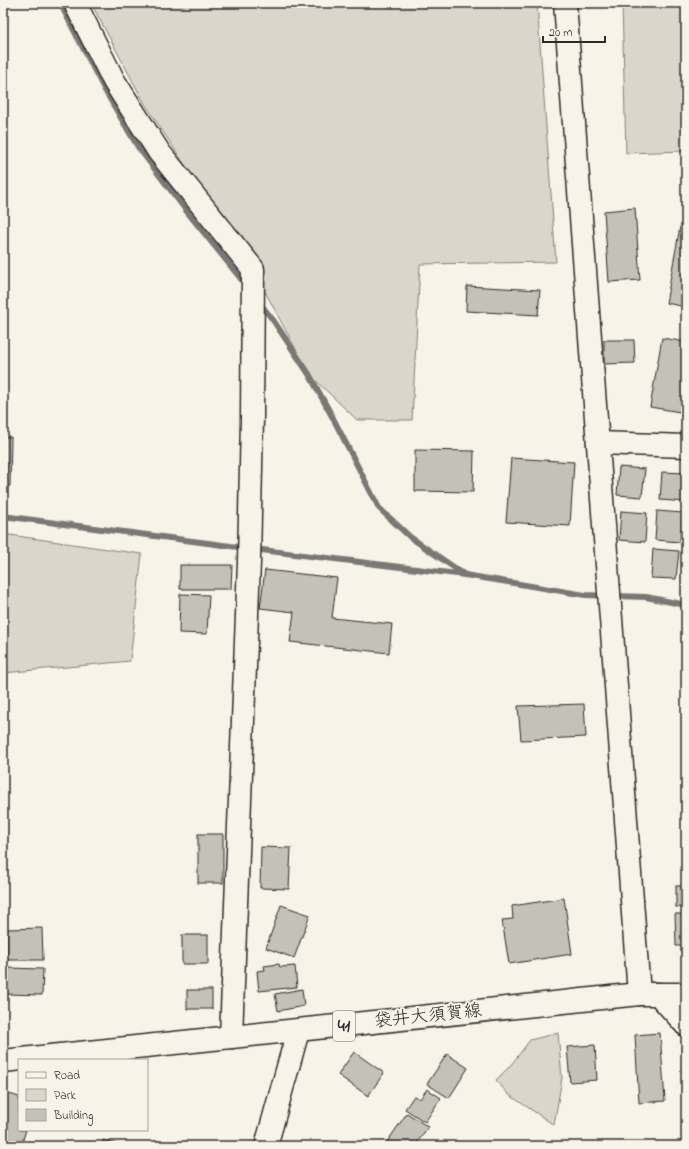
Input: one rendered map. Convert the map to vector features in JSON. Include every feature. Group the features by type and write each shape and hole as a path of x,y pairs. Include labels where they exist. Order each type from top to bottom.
{"street":[{"path":"75,3 114,81 159,152 253,269 250,562 231,1037"},
{"path":"565,3 598,443 649,994 686,1026"},
{"path":"598,443 686,446"},
{"name":"袋井大須賀線","path":"30,1059 649,994 686,994"},
{"path":"266,1146 298,1031"},
{"name":"袋井大須賀線","path":"3,1062 18,1060"}],"green space":[{"path":"91,3 537,3 556,262 420,264 412,420 357,420 309,374 253,269 145,104"},
{"path":"622,3 686,3 686,151 626,153"},
{"path":"3,534 142,554 130,661 3,673"},
{"path":"558,1033 562,1078 554,1125 508,1094 496,1080 511,1065 530,1040"}],"building":[{"path":"635,208 640,280 609,282 604,211"},
{"path":"680,227 686,228 686,307 666,303"},
{"path":"467,286 540,290 538,315 466,311"},
{"path":"662,338 686,342 686,413 650,407"},
{"path":"604,340 634,340 635,363 604,364"},
{"path":"3,437 11,437 10,486 3,486"},
{"path":"415,450 474,451 473,492 415,491"},
{"path":"511,458 574,462 570,526 506,522"},
{"path":"619,467 645,469 642,497 617,495"},
{"path":"662,472 686,473 686,502 660,500"},
{"path":"621,511 647,513 645,542 619,540"},
{"path":"657,511 683,513 680,542 655,540"},
{"path":"653,549 679,551 676,579 651,578"},
{"path":"180,565 232,565 231,589 180,589"},
{"path":"265,570 337,578 332,618 392,624 389,653 290,642 294,612 260,608"},
{"path":"180,594 209,595 207,634 179,633"},
{"path":"584,704 586,737 521,740 518,706"},
{"path":"198,834 223,834 223,883 198,883"},
{"path":"261,847 291,848 289,889 260,888"},
{"path":"676,886 686,886 686,907 676,907"},
{"path":"564,898 572,954 509,964 502,920 513,919 512,906"},
{"path":"281,905 310,915 294,958 266,948"},
{"path":"675,914 686,914 686,946 676,946"},
{"path":"42,928 43,960 7,960 7,929"},
{"path":"182,935 208,935 208,964 182,964"},
{"path":"279,964 280,967 295,966 297,987 259,991 257,971 265,970 264,966"},
{"path":"7,968 43,969 42,995 6,994"},
{"path":"302,989 304,1006 278,1011 275,994"},
{"path":"187,990 212,990 212,1009 187,1009"},
{"path":"660,1033 665,1101 639,1103 635,1035"},
{"path":"595,1045 597,1080 570,1082 567,1047"},
{"path":"354,1052 384,1073 368,1096 338,1075"},
{"path":"447,1054 468,1068 449,1098 427,1084"},
{"path":"427,1089 441,1098 425,1122 405,1109 414,1096 420,1099"},
{"path":"3,1092 18,1097 18,1131 26,1131 21,1146 3,1144"},
{"path":"407,1113 428,1127 415,1146 393,1146 387,1142"},
{"path":"103,1140 124,1146 101,1146"}],"waterway":[{"path":"60,3 103,87 138,147 246,285"},
{"path":"259,302 273,320 309,374 379,508 410,537 465,575"},
{"path":"3,516 465,575 585,595 646,597 686,605"}]}
